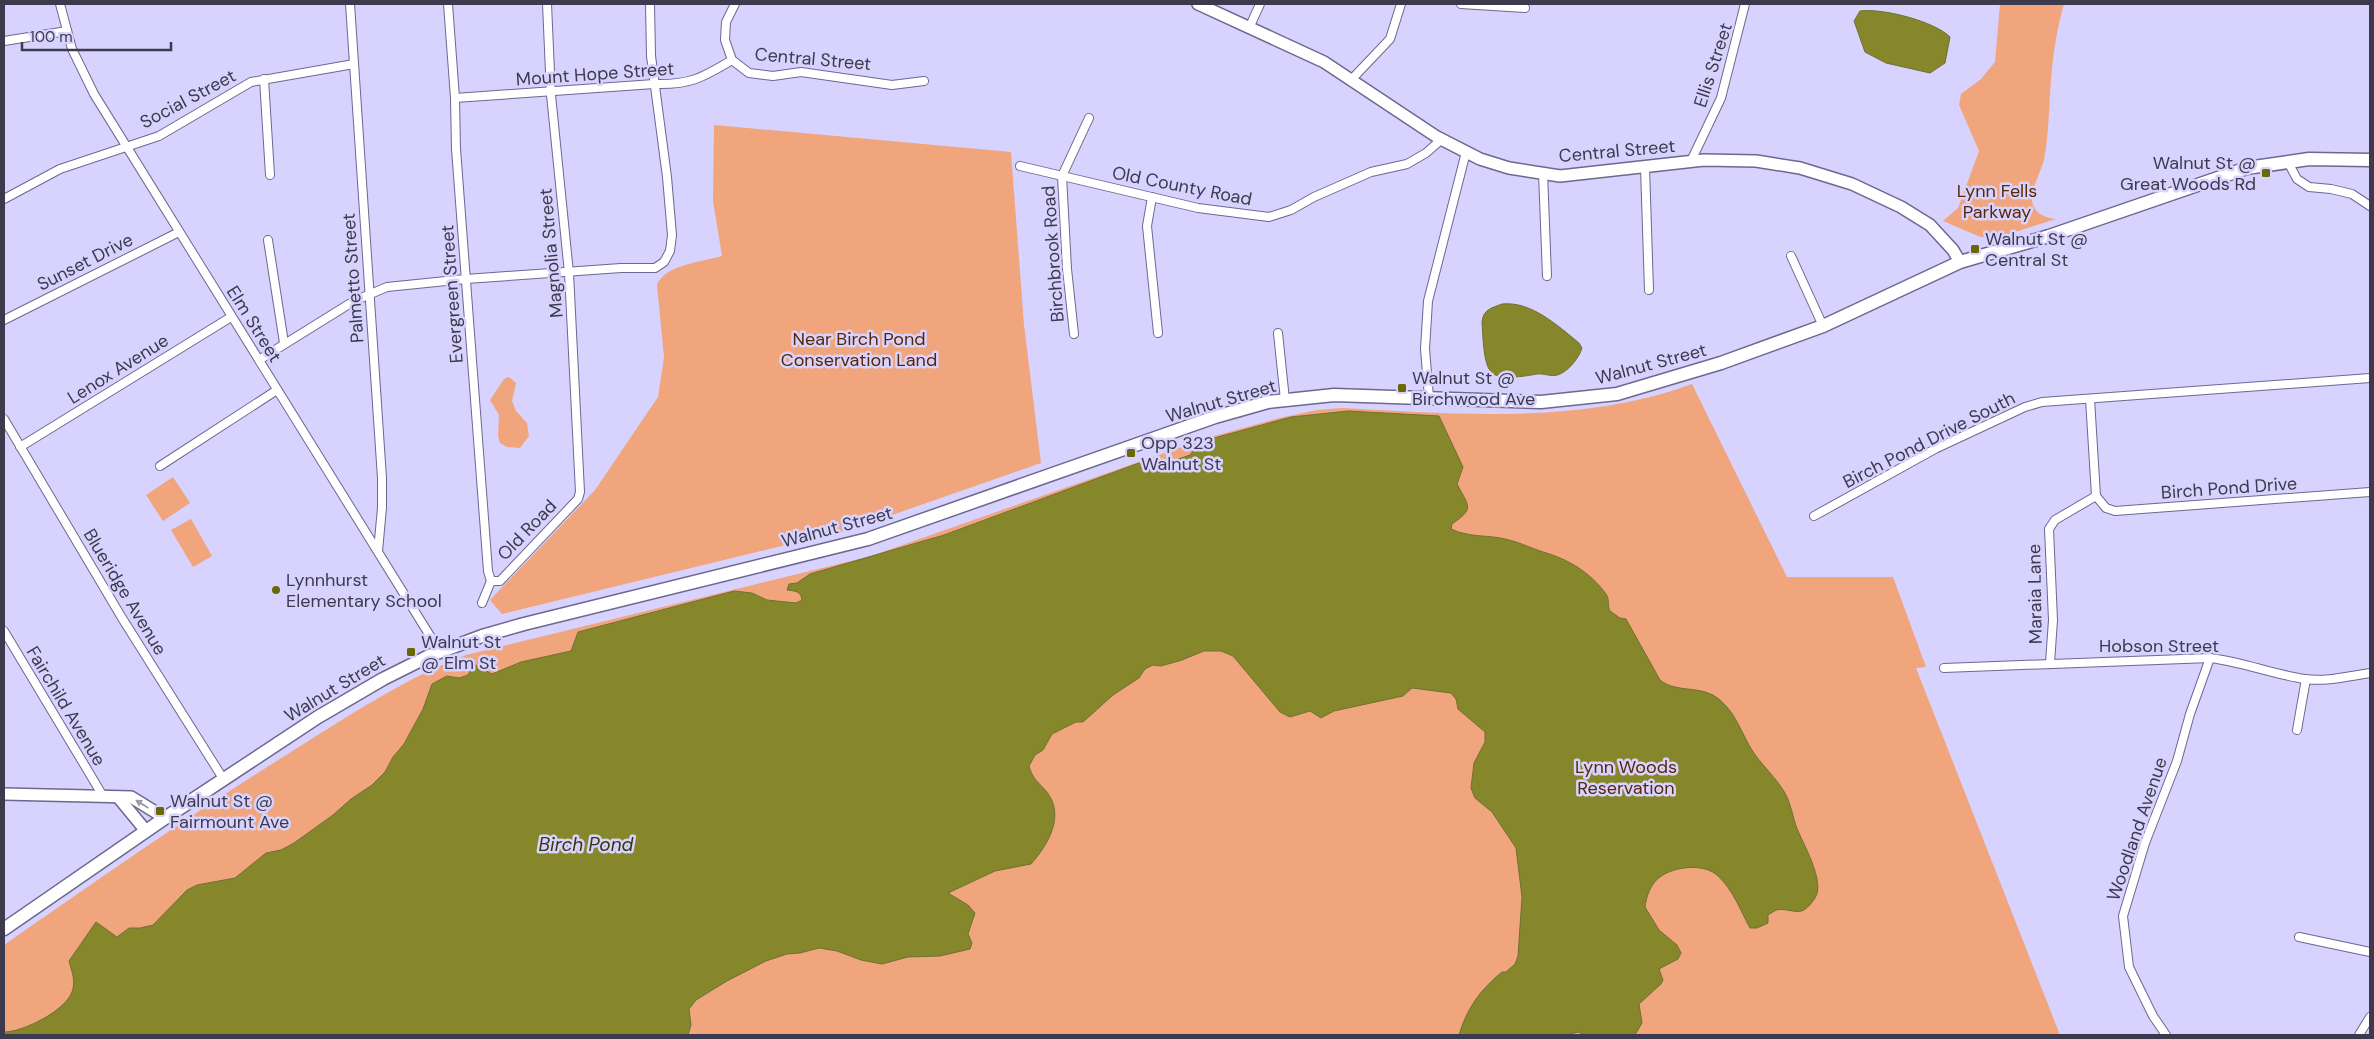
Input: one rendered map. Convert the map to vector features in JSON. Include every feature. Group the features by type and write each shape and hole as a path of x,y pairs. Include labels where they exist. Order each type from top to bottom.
{"main road":[{"name":"Walnut Street","path":"4,929 164,818 345,701 402,669 482,636 868,539 1215,417 1285,400 1334,395 1541,402 1617,394 1721,363 1823,326 1960,262 2049,236 2247,168 2309,159 2370,160"}],"street":[{"name":"Elm Street","path":"60,4 80,67 126,147 440,652"},
{"name":"Palmetto Street","path":"350,4 368,294 382,478 382,508 378,550"},
{"name":"Evergreen Street","path":"448,4 455,98 456,149 488,572 491,581"},
{"name":"Magnolia Street","path":"547,4 551,92 569,272 581,482 578,499"},
{"path":"258,360 368,294 387,286 466,278 655,268 664,262 670,252 672,235 667,177 648,28 650,4"},
{"name":"Central Street","path":"735,4 726,22 725,40 732,60 749,73 773,76 801,72 892,85 924,80"},
{"name":"Central Street","path":"1198,4 1310,54 1352,79 1442,140 1480,159 1509,168 1560,176 1691,162 1756,160 1800,168 1852,184 1901,207 1930,225 1953,250 1960,262"},
{"path":"1250,26 1260,4"},
{"path":"1352,79 1390,39 1401,4"},
{"path":"1460,4 1525,8"},
{"name":"Ellis Street","path":"1691,162 1721,98 1746,4"},
{"path":"4,40 67,31"},
{"name":"Mount Hope Street","path":"455,98 677,84 694,81 732,60"},
{"name":"Social Street","path":"4,199 60,169 159,136 242,86 264,79 354,64"},
{"path":"264,79 270,175"},
{"name":"Birchbrook Road","path":"1074,334 1067,269 1062,176 1089,118"},
{"name":"Old County Road","path":"1020,166 1198,208 1268,217 1290,210 1314,196 1371,172 1407,164 1426,153 1442,140"},
{"path":"1429,398 1425,349 1428,300 1466,152"},
{"path":"2288,162 2297,179 2309,187 2331,189 2352,194 2370,206"},
{"path":"1645,167 1649,290"},
{"path":"1543,173 1547,276"},
{"path":"1152,197 1147,226 1158,333"},
{"name":"Sunset Drive","path":"4,320 179,232"},
{"path":"268,240 284,343"},
{"path":"1792,256 1823,326"},
{"name":"Lenox Avenue","path":"20,447 231,316"},
{"path":"1278,333 1285,400"},
{"path":"2096,496 2090,399 2370,378"},
{"path":"160,466 278,390"},
{"name":"Birch Pond Drive South","path":"1814,516 1935,449 2025,407 2042,402 2090,399"},
{"name":"Blueridge Avenue","path":"4,419 124,621 224,780"},
{"name":"Birch Pond Drive","path":"2096,496 2106,508 2115,510 2370,492"},
{"name":"Maraia Lane","path":"2050,663 2053,620 2049,529 2054,520 2096,496"},
{"name":"Old Road","path":"482,603 491,581 500,581 578,499"},
{"name":"Fairchild Avenue","path":"4,631 102,796"},
{"name":"Hobson Street","path":"1944,668 2210,658 2239,662 2264,670 2306,679 2338,678 2370,673"},
{"name":"Woodland Avenue","path":"2166,1035 2153,1016 2129,967 2123,916 2145,843 2177,761 2190,714 2210,658"},
{"path":"2297,730 2306,679"},
{"path":"4,794 130,797 164,818"},
{"path":"118,796 146,831"},
{"path":"2299,937 2370,952"},
{"path":"2359,1035 2370,1017"}],"green space":[{"name":"Lynn Fells Parkway","path":"2000,4 2064,4 2053,60 2044,160 2032,196 2033,205 2037,211 2044,216 2056,219 1993,239 1978,236 1943,221 1958,208 1979,151 1959,105 1961,94 1981,79 1995,62"},
{"name":"Near Birch Pond Conservation Land","path":"714,125 1011,152 1024,325 1041,463 852,529 502,614 490,600 595,490 658,397 664,357 657,285 661,278 676,268 722,256 713,201"},
{"path":"509,377 516,383 512,401 516,411 527,423 529,436 520,448 507,447 500,443 498,436 499,415 490,400 504,379"},
{"name":"Lynn Woods Reservation","path":"1692,384 1787,577 1893,577 1926,667 1916,668 2060,1035 4,1035 4,945 257,773 399,686 466,655 871,556 1207,438 1279,418 1317,410 1342,408 1474,414 1563,411 1606,406 1650,397"},
{"path":"173,477 190,503 163,521 146,495"},
{"path":"191,519 212,556 193,567 171,530"}],"water":[{"path":"1860,11 1881,12 1907,17 1942,31 1950,37 1945,63 1930,73 1886,63 1865,52 1854,21"},
{"path":"1502,304 1523,306 1553,322 1579,343 1582,348 1579,356 1567,370 1554,376 1540,374 1506,377 1495,375 1488,368 1486,362 1482,322 1486,312"},
{"name":"Birch Pond","path":"1348,411 1439,416 1463,467 1457,484 1468,507 1464,514 1452,524 1451,529 1463,533 1517,542 1561,558 1586,573 1606,594 1610,611 1620,618 1626,619 1660,680 1674,687 1705,692 1720,700 1733,716 1753,752 1787,797 1818,882 1818,891 1815,898 1810,905 1801,911 1776,910 1768,915 1768,923 1757,928 1750,928 1724,882 1712,872 1698,868 1681,868 1660,877 1654,883 1646,899 1645,907 1659,930 1677,945 1681,953 1678,959 1659,969 1663,980 1661,984 1639,1004 1642,1023 1635,1035 1585,1035 1578,1032 1566,1035 1459,1035 1466,1016 1475,1000 1502,972 1506,972 1515,964 1518,956 1522,897 1516,848 1492,812 1475,798 1471,788 1474,763 1485,742 1485,732 1458,709 1456,699 1451,693 1412,688 1403,696 1334,711 1321,718 1310,711 1290,717 1280,712 1233,656 1221,651 1204,651 1182,660 1161,666 1153,665 1145,669 1139,678 1113,695 1083,722 1076,722 1052,734 1043,750 1035,755 1029,766 1034,777 1052,800 1055,820 1052,829 1043,848 1031,864 995,871 948,893 968,905 975,913 968,934 972,943 970,949 940,956 908,957 882,964 861,960 837,951 819,948 787,954 766,961 727,981 696,1000 689,1009 691,1025 688,1035 4,1035 4,1032 22,1028 42,1019 68,999 74,984 69,961 96,922 117,937 129,928 153,925 187,890 197,885 235,878 266,853 281,850 294,843 372,785 385,772 393,757 404,744 423,709 432,684 447,676 459,678 468,675 474,664 492,674 521,662 571,651 578,632 734,591 752,593 767,600 796,603 802,600 801,597 797,592 787,590 789,584 797,583 810,574 944,535 1139,463 1147,470 1190,455 1196,447 1207,440 1291,417"}],"place":[{"name":"Walnut St @ Great Woods Rd","path":"2266,173"},
{"name":"Walnut St @ Central St","path":"1975,249"},
{"name":"Walnut St @ Birchwood Ave","path":"1402,388"},
{"name":"Opp 323 Walnut St","path":"1131,453"},
{"name":"Lynnhurst Elementary School","path":"276,590"},
{"name":"Walnut St @ Elm St","path":"411,652"},
{"name":"Walnut St @ Fairmount Ave","path":"160,811"}]}
